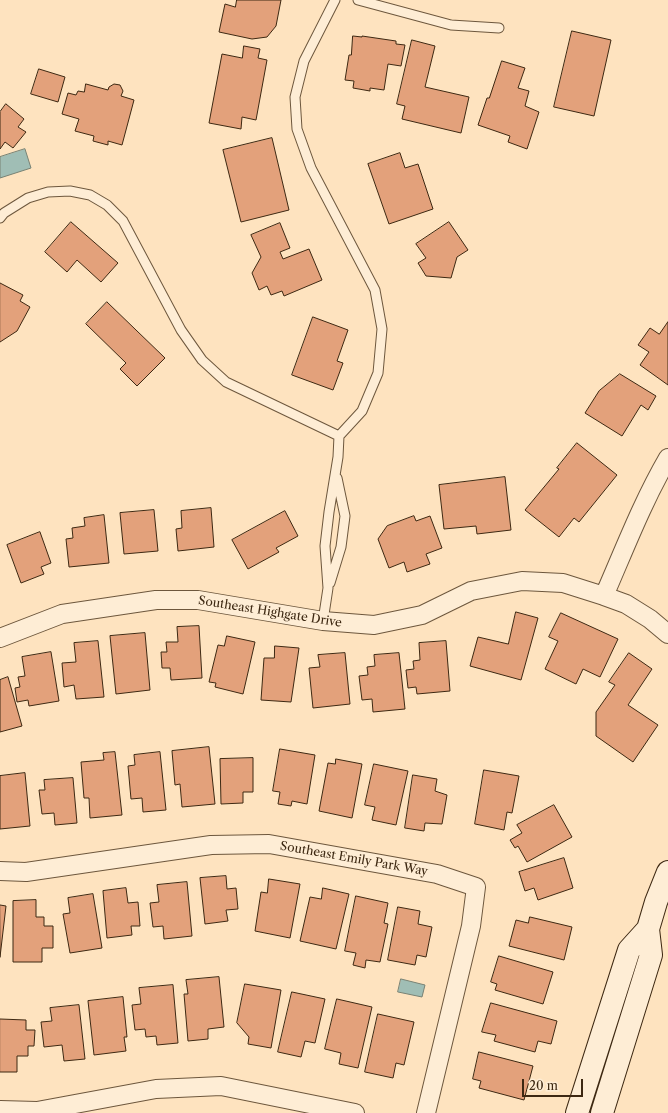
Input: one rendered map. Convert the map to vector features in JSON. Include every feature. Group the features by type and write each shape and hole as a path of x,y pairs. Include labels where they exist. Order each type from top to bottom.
{"street":[{"path":"604,596 651,487 668,458"},
{"name":"Southeast Highgate Drive","path":"0,638 62,614 156,600 198,600 323,622 374,625 422,615 471,591 522,581 563,583 604,596 626,604 650,619 668,634"},
{"name":"Southeast Emily Park Way","path":"0,871 26,872 211,845 269,844 437,874 476,887 472,926 426,1113"},
{"path":"602,1113 651,955 648,929 656,902 668,872"},
{"path":"577,1113 629,950 648,929"},
{"path":"0,1110 37,1111 156,1089 221,1086 355,1113"}],"lane":[{"path":"328,588 325,546 336,473 339,436 362,411 378,373 382,330 375,290 312,168 298,129 295,97 304,61 335,0"},
{"path":"358,0 451,25 499,28"},
{"path":"0,218 4,213 28,198 48,192 70,191 90,195 107,205 123,221 181,330 202,360 226,382 339,436"},
{"path":"323,622 328,588 342,547 345,516 336,473"}],"water":[{"path":"25,149 31,168 0,178 0,157"},
{"path":"401,979 425,985 422,997 398,992"}],"building":[{"path":"237,0 281,0 276,26 267,37 252,39 219,32 225,4 235,7"},
{"path":"572,31 611,40 594,116 554,107"},
{"path":"353,36 396,41 396,44 405,45 401,66 388,64 384,90 370,88 370,91 353,88 354,81 345,80 349,55 351,55"},
{"path":"412,40 435,46 425,87 469,97 461,133 402,119 405,106 397,104"},
{"path":"244,46 260,49 258,58 267,60 256,120 242,117 241,129 209,123 222,54 242,58"},
{"path":"502,61 525,68 518,88 529,91 525,106 539,112 527,149 508,142 510,136 478,125"},
{"path":"39,69 65,77 58,102 31,94"},
{"path":"86,84 108,90 109,87 114,84 120,85 123,91 121,96 134,100 122,145 108,141 108,145 93,141 94,136 75,131 79,119 62,114 68,93 76,95 78,91 84,92"},
{"path":"6,104 24,119 18,127 26,132 13,148 5,142 0,149 0,112"},
{"path":"272,138 289,210 241,222 223,150"},
{"path":"400,153 405,168 418,164 433,209 389,224 368,164"},
{"path":"71,222 118,263 101,282 77,260 67,272 45,252"},
{"path":"449,222 468,250 457,257 451,278 426,276 418,263 426,258 416,244"},
{"path":"280,223 290,248 280,252 283,259 309,249 322,280 284,296 282,291 271,295 267,286 259,290 252,273 261,257 251,235"},
{"path":"0,283 23,295 20,301 30,307 17,331 0,342"},
{"path":"107,302 165,358 137,386 120,369 126,363 86,324"},
{"path":"313,317 348,330 337,361 343,363 333,390 292,375"},
{"path":"668,322 668,385 640,365 649,352 638,345 650,328 659,334"},
{"path":"620,374 656,396 648,410 641,405 622,436 585,413 599,391"},
{"path":"577,443 617,475 579,522 574,518 559,537 525,510 559,469 557,468"},
{"path":"505,477 511,530 477,534 476,526 444,529 439,485"},
{"path":"211,508 214,547 178,551 176,529 182,528 181,511"},
{"path":"154,510 158,551 124,554 120,513"},
{"path":"285,511 298,536 276,548 279,552 248,569 232,540"},
{"path":"104,515 109,563 69,567 66,539 73,538 72,528 85,526 84,518"},
{"path":"414,516 416,521 430,516 442,548 426,554 430,564 407,572 404,562 389,568 378,539 387,526"},
{"path":"40,532 51,563 41,567 44,574 21,583 7,545"},
{"path":"516,612 538,618 521,680 470,666 478,637 508,644"},
{"path":"561,613 618,639 600,677 583,669 576,684 545,669 558,641 549,637"},
{"path":"199,626 202,678 171,680 170,668 162,668 161,652 167,652 166,642 178,642 177,627"},
{"path":"145,633 150,690 116,694 110,636"},
{"path":"227,636 255,642 243,694 215,687 216,683 209,682 218,645 224,646"},
{"path":"98,641 104,697 76,699 74,685 64,687 62,663 76,662 74,643"},
{"path":"446,641 450,691 417,694 416,687 408,688 406,670 414,669 413,661 420,660 419,643"},
{"path":"275,646 299,648 291,702 261,700 264,658 274,658"},
{"path":"51,652 59,701 29,706 28,700 17,702 15,688 20,687 18,677 25,676 22,657"},
{"path":"345,653 350,704 313,708 309,668 320,667 318,655"},
{"path":"399,653 405,709 373,712 372,699 362,700 359,676 368,675 367,667 375,666 374,655"},
{"path":"629,653 652,669 628,705 658,725 633,762 596,736 596,712 615,685 609,682"},
{"path":"8,677 22,726 0,732 0,680"},
{"path":"209,747 215,804 182,807 180,784 175,785 172,751"},
{"path":"280,749 315,755 307,804 292,801 291,806 278,804 280,792 273,791"},
{"path":"115,752 122,815 90,818 89,798 84,798 81,762 104,760 103,753"},
{"path":"160,752 166,810 143,812 142,798 131,799 128,766 135,765 134,755"},
{"path":"253,758 253,792 243,792 243,803 221,804 220,759"},
{"path":"336,759 362,764 352,818 319,811 328,763 335,764"},
{"path":"374,764 408,771 396,825 372,820 375,807 365,805"},
{"path":"484,770 519,776 512,813 507,812 504,830 475,824"},
{"path":"25,773 30,826 0,829 0,776"},
{"path":"413,775 437,779 435,791 447,795 442,824 425,823 424,831 405,828"},
{"path":"73,778 77,823 55,825 54,813 42,814 39,790 45,790 44,780"},
{"path":"554,805 572,837 527,862 518,846 515,848 510,840 522,833 517,825"},
{"path":"564,858 573,888 538,900 534,888 525,891 519,872"},
{"path":"226,876 227,889 236,888 238,909 226,910 228,921 205,924 200,878"},
{"path":"269,879 300,884 290,938 255,931 261,892 267,893"},
{"path":"187,882 192,936 164,939 163,926 153,927 150,903 159,902 157,885"},
{"path":"126,888 128,903 138,902 140,926 131,926 132,935 107,938 103,891"},
{"path":"323,888 349,894 336,949 300,941 310,897 321,899"},
{"path":"93,894 102,948 70,953 63,914 70,913 68,898"},
{"path":"356,896 388,903 384,923 388,924 380,962 366,960 365,968 353,965 356,953 345,951"},
{"path":"36,900 36,917 44,917 44,926 53,926 53,948 42,948 42,962 13,962 13,901"},
{"path":"0,905 6,906 0,957"},
{"path":"398,907 420,911 418,924 432,927 426,957 417,955 415,965 388,960"},
{"path":"530,917 572,927 564,960 509,946 516,920 528,923"},
{"path":"499,956 553,972 543,1004 495,990 497,984 491,982"},
{"path":"219,977 224,1027 208,1029 208,1039 188,1041 184,994 188,994 186,980"},
{"path":"245,984 281,990 271,1048 248,1044 249,1037 237,1023"},
{"path":"173,985 178,1043 157,1045 156,1036 146,1037 145,1029 135,1030 132,1005 141,1004 139,988"},
{"path":"292,992 325,999 315,1043 305,1041 301,1057 278,1052"},
{"path":"123,997 127,1037 124,1037 126,1051 94,1055 88,1001"},
{"path":"337,999 372,1007 358,1068 339,1064 341,1053 325,1049"},
{"path":"491,1003 557,1021 551,1044 538,1041 535,1052 494,1041 496,1035 482,1032"},
{"path":"79,1005 85,1059 64,1061 62,1045 44,1047 41,1022 52,1021 50,1008"},
{"path":"378,1014 414,1022 404,1065 396,1063 393,1078 365,1072"},
{"path":"0,1019 26,1020 26,1030 35,1030 34,1046 28,1046 28,1056 17,1056 17,1072 0,1072"},
{"path":"479,1052 533,1066 524,1100 479,1088 481,1081 473,1079"}]}
